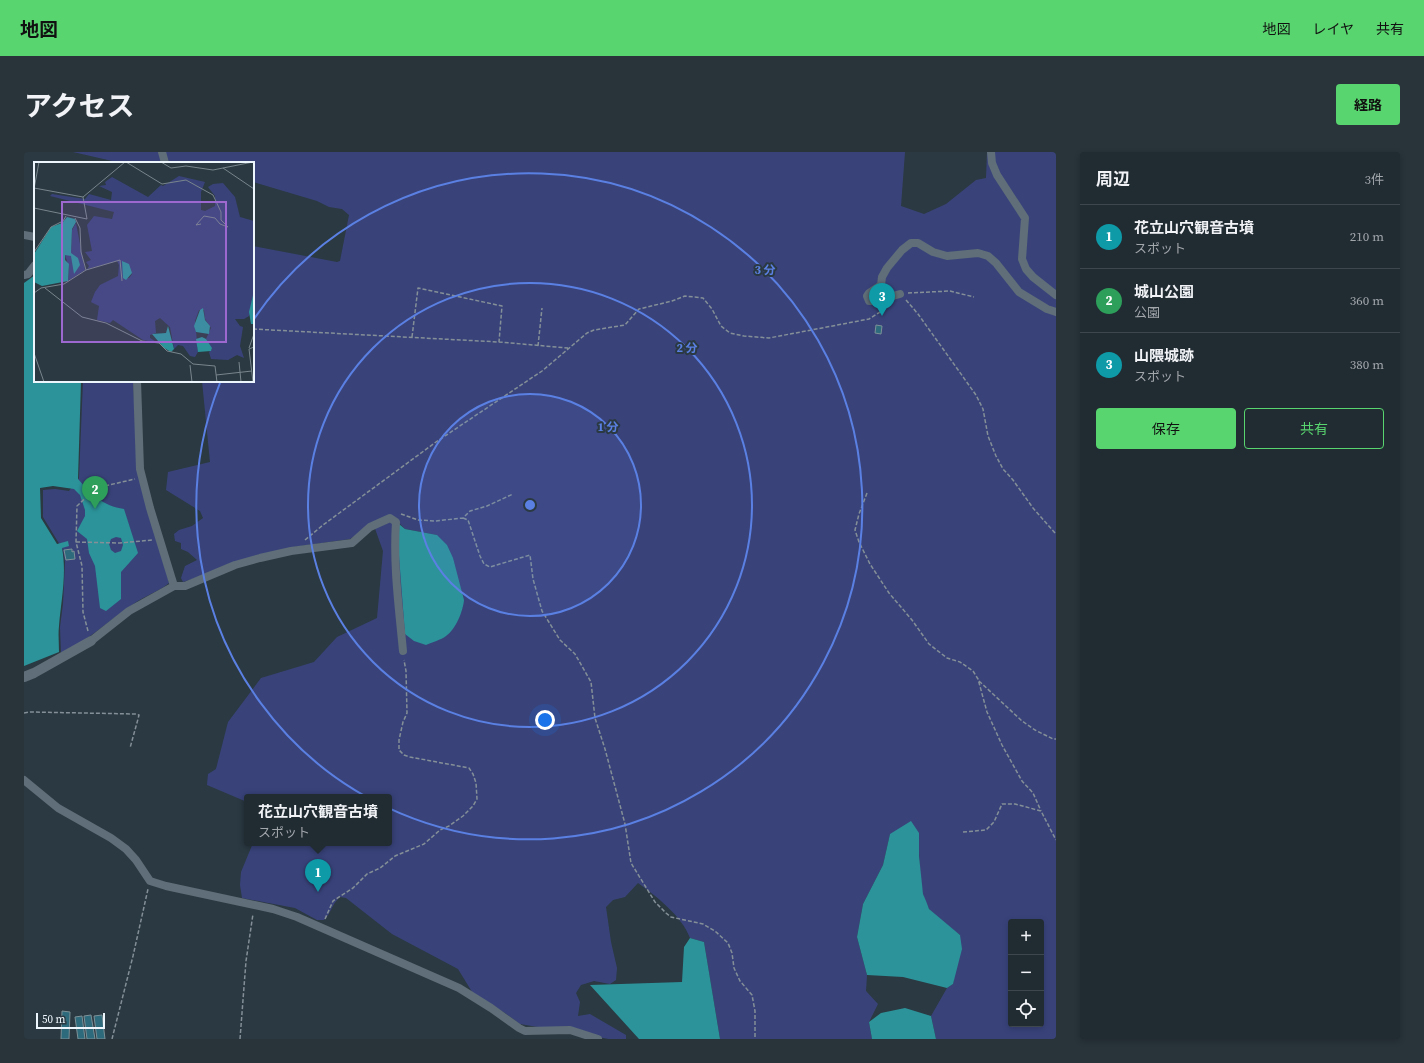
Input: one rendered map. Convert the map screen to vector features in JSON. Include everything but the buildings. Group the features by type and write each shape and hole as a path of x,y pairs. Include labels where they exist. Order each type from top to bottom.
{"street":[{"path":"162,152 165,162"},
{"path":"992,152 992,163 997,175 1025,218 1022,260 1026,269 1033,277 1056,295"},
{"path":"24,234 34,237"},
{"path":"900,294 875,301 869,301 867,296 868,293 881,285 882,277 887,268 902,250 911,243 918,243 934,252 947,256 978,253 988,256 996,263 1019,292 1047,309 1056,312"},
{"path":"24,275 28,274 34,266"},
{"path":"137,382 140,469 174,586"},
{"path":"24,677 34,673 91,640 129,611 174,586 185,586 235,565 291,551 352,543 370,528 390,518 396,522 396,586 403,651"},
{"path":"24,780 58,808 111,838 126,849 136,860 150,881 166,886 273,909 321,928 459,988 525,1031 570,1030 598,1039"}],"path":[{"path":"412,337 418,288 502,306 499,342"},
{"path":"291,551 323,525 418,455 542,371 587,333 594,330 625,325 639,309 672,301 685,296 703,298 712,309 721,326 730,333 769,338 869,319 887,307 900,294 950,291 974,297"},
{"path":"900,294 918,314 976,395 983,409 988,436 1003,469 1013,480 1033,508 1056,534"},
{"path":"538,346 542,308"},
{"path":"254,329 499,342 569,348"},
{"path":"91,640 83,612 82,566 76,542 77,506 96,488 142,478"},
{"path":"867,493 855,530 870,564 889,593 930,644 947,658 960,662 973,670 978,680 987,712 1002,745 1022,780 1033,793 1056,840"},
{"path":"463,518 470,511 487,506 513,494"},
{"path":"390,518 392,514 405,515 418,520 435,521 463,518 468,520 480,556 484,564 490,567 530,555 533,579 542,611 560,640 575,654 591,682 595,718 625,824 631,863 655,902 666,913 671,917 703,924 715,931 728,943 732,953 734,968 740,981 752,995 755,1011 755,1039"},
{"path":"76,542 120,543 160,540"},
{"path":"321,928 333,901 353,888 371,871 380,868 395,856 424,844 440,830 448,826 473,806 477,799 474,774 468,768 410,757 404,755 399,750 399,740 408,713 406,672 403,651"},
{"path":"978,680 1022,721 1035,730 1056,739"},
{"path":"24,713 136,714 139,715 130,748"},
{"path":"963,832 986,830 994,822 1002,804 1015,804 1041,811"},
{"path":"112,1039 150,881"},
{"path":"240,1039 246,961 255,905"}],"shaded area":[{"path":"73,152 905,152 901,206 924,214 946,204 976,180 986,178 987,152 1056,152 1056,1039 936,1039 931,1016 947,988 953,984 960,935 932,912 925,902 920,872 919,833 890,834 883,865 863,904 857,937 867,975 866,991 878,1004 869,1022 872,1039 720,1039 704,942 690,938 675,914 638,883 625,897 613,900 606,907 611,942 617,968 616,980 610,984 594,981 581,985 576,993 580,1002 578,1016 590,1014 626,1035 626,1039 609,1039 520,1024 505,1013 474,995 458,969 392,934 346,898 340,897 324,920 317,920 295,908 242,898 240,885 241,872 252,846 392,846 392,794 244,794 244,801 207,785 208,774 216,769 228,722 261,678 314,662 337,637 377,618 383,551 373,523 350,539 294,547 183,582 181,578 185,566 197,560 188,552 181,549 181,543 175,541 174,534 179,530 192,526 203,518 200,511 166,490 168,472 210,462 202,382 254,382 254,246 337,262 340,261 349,215 342,209 329,207 317,201 254,182 254,162 117,162","holes":["400,524 405,529 437,535 398,543"]},
{"path":"34,276 34,382 81,382 78,479 88,490 104,502 124,509 138,553 121,572 121,599 106,611 100,608 95,566 89,553 87,539 77,531 85,516 85,510 80,495 74,489 53,486 40,488 41,518 57,544 68,541 69,546 62,548 64,578 59,629 59,652 24,666 24,283","holes":["116,537 121,538 123,545 121,551 115,553 111,550 109,544 111,539"]},
{"path":"83,382 133,382 137,455 169,583 123,611 80,643 61,653 60,627 63,604 65,562 63,550 43,517 43,490 55,489 69,491 79,478"},
{"path":"399,524 405,529 437,535 447,545 453,558 464,600 458,620 450,633 442,639 426,645 414,641 405,634 398,543"},
{"path":"911,821 919,833 919,856 923,894 929,909 960,935 962,949 953,984 947,988 903,977 867,975 857,937 863,904 883,865 890,834"},
{"path":"690,938 704,942 720,1039 639,1039 590,985 682,982 684,947"},
{"path":"905,1008 931,1016 936,1039 872,1039 869,1022 881,1013"}],"place":[{"name":"山隈城跡","path":"882,316"},
{"name":"城山公園","path":"95,509"},
{"name":"花立山穴観音古墳","path":"318,892"}]}
